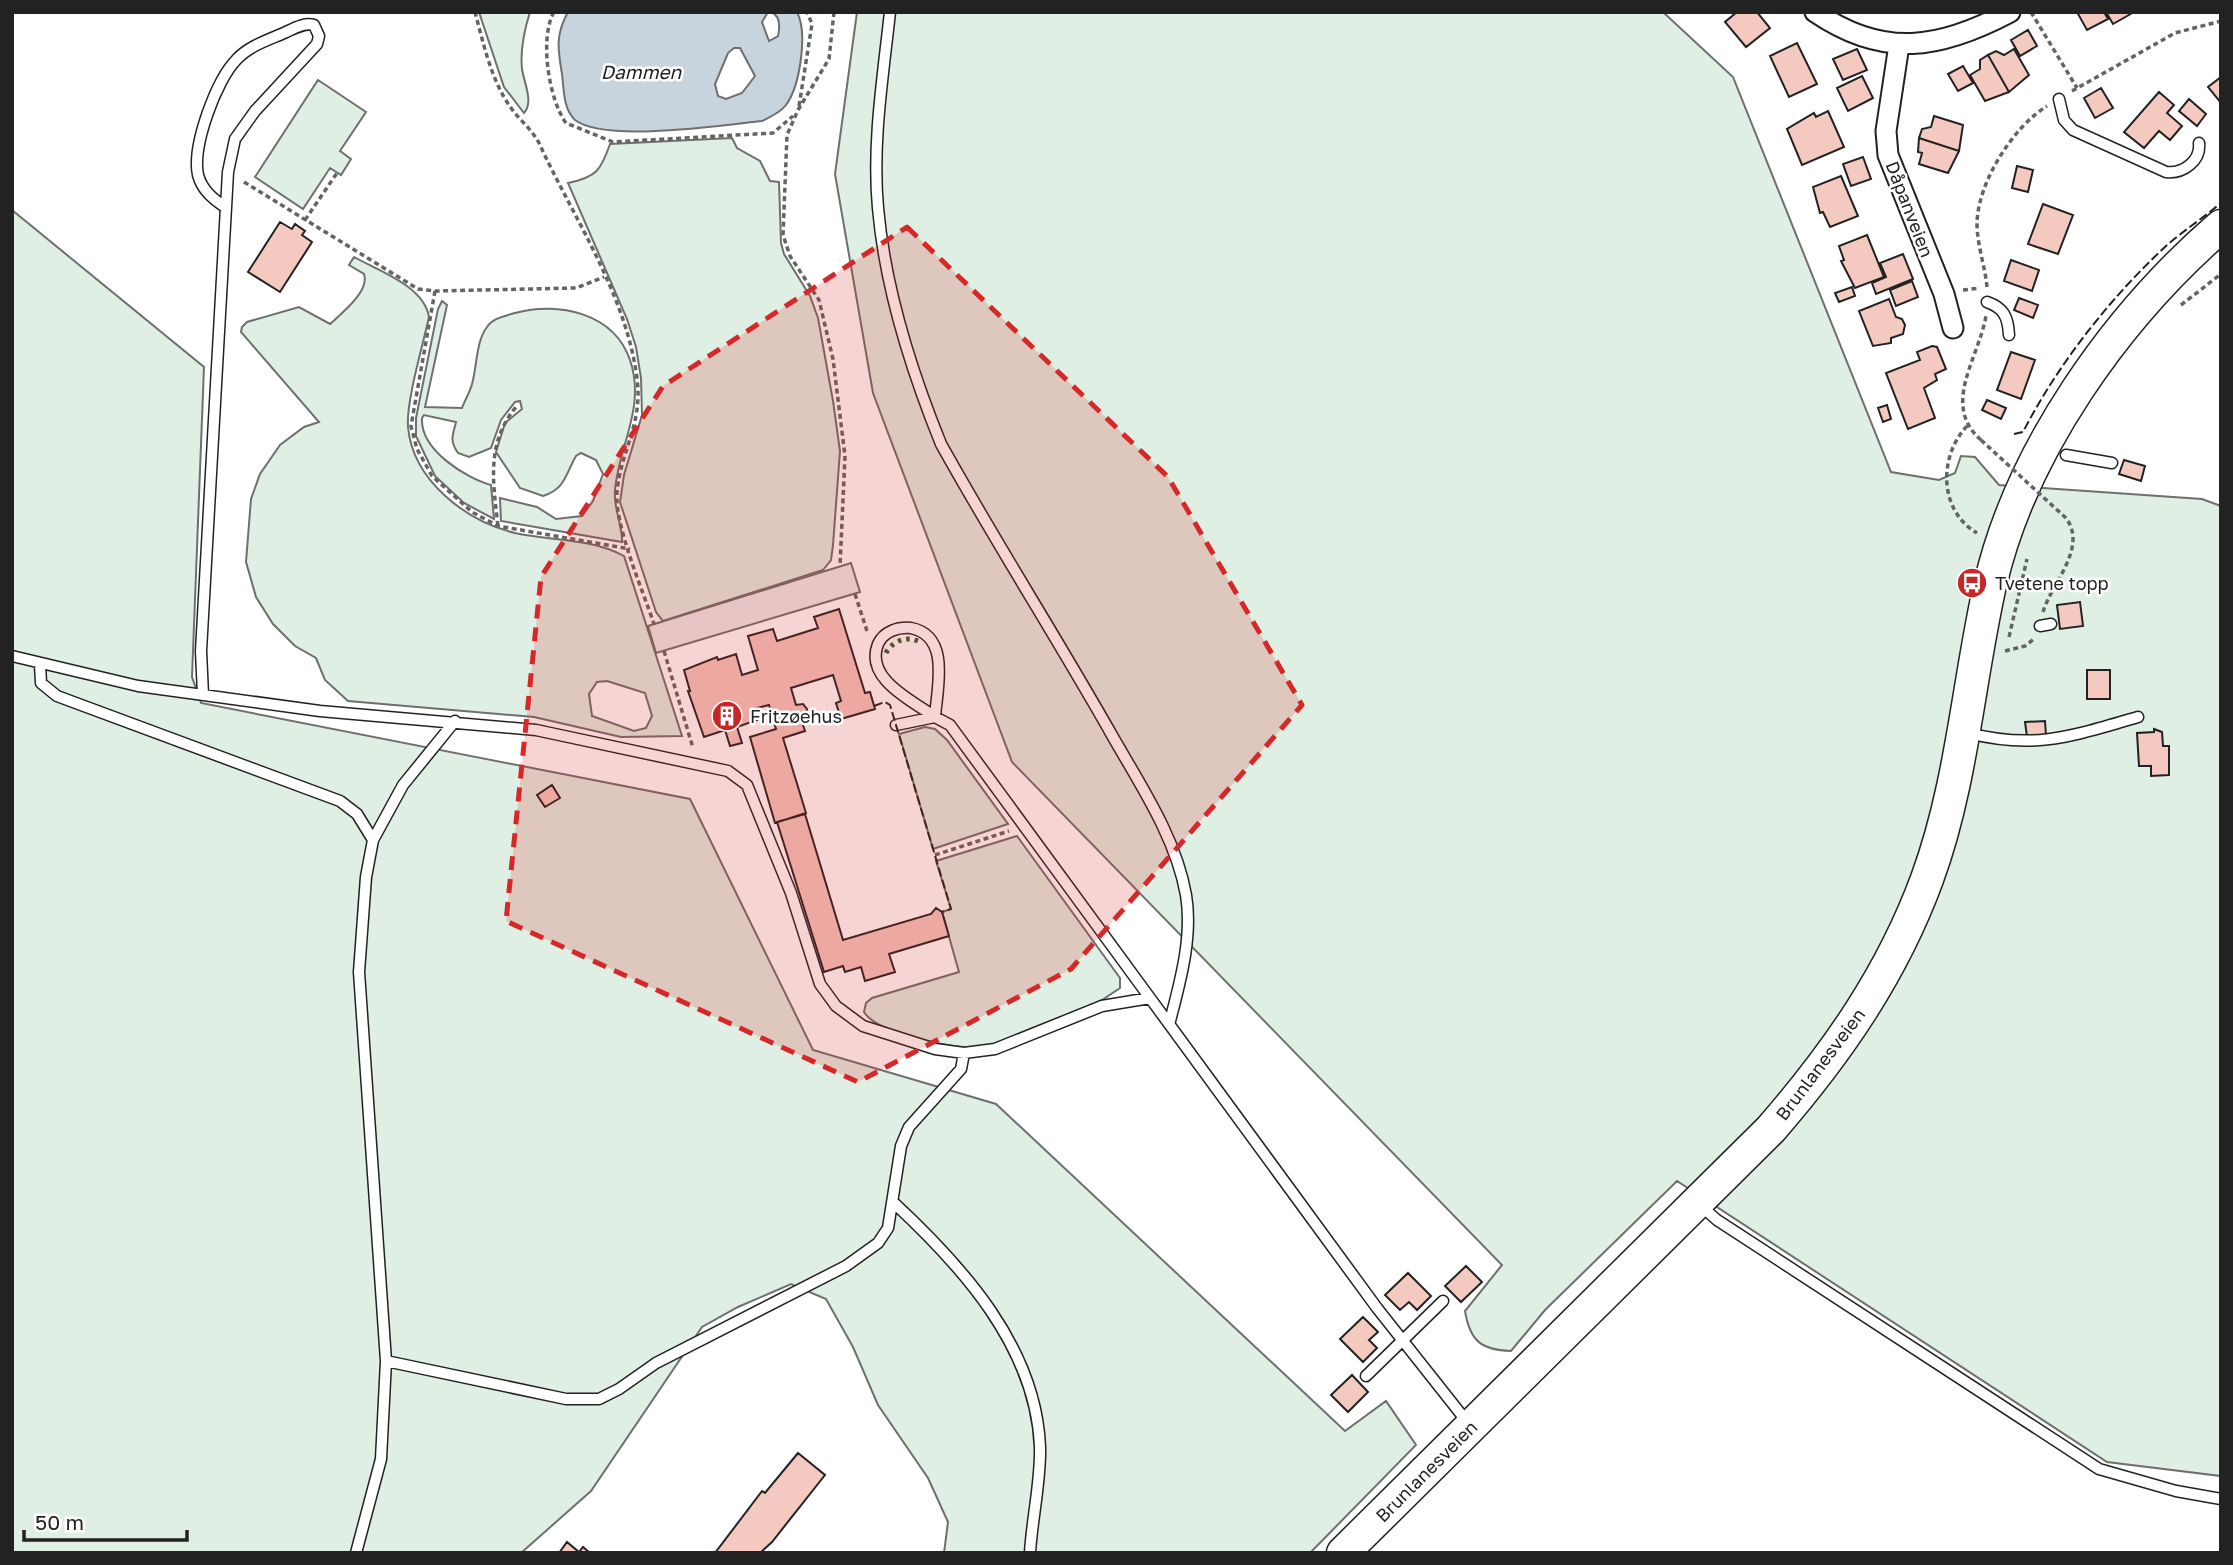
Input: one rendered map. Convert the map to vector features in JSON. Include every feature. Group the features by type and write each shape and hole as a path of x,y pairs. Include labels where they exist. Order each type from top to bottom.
{"main road":[{"name":"Brunlanesveien","path":"1343,1553 1771,1129 1815,1077 1873,994 1907,929 1927,878 1955,783 1988,597 2016,545 2017,500 2062,415 2143,302 2221,226"},
{"name":"Brunlanesveien","path":"2100,361 2221,253"}],"street":[{"path":"1815,12 1833,25 1899,45 1948,40 2010,12"},
{"name":"Dåpanveien","path":"1899,45 1886,131 1888,155 1944,294 1953,328"}],"lane":[{"path":"890,12 878,117 876,168 878,209 893,296 925,405 941,444 1091,697 1171,845 1186,896 1186,933 1182,970 1170,1021"},
{"path":"203,695 201,652 228,172 235,139 255,111 317,44 319,36 314,25 297,27 261,43 239,57 227,70 217,91 199,146 197,164 198,177 205,190 225,207"},
{"path":"2059,99 2064,120 2073,130 2166,172 2186,168 2197,155 2199,143"},
{"path":"1987,302 2000,307 2006,314 2009,335"},
{"path":"2066,455 2112,463"},
{"path":"2040,626 2051,624"},
{"path":"935,717 939,662 933,641 918,629 904,628 886,633 877,647 876,659 882,678 935,717 950,726 1150,998 1170,1021 1377,1308 1471,1426"},
{"path":"12,656 40,665 138,686 320,711 536,730 728,771 747,785 791,893 820,984 836,1006 863,1026 935,1049 964,1053 995,1049 1102,1006 1150,998"},
{"path":"40,665 41,684 57,696 340,802 357,814 373,840"},
{"path":"896,725 935,717"},
{"path":"1964,732 2007,743 2032,743 2083,733 2138,717"},
{"path":"356,1553 381,1458 386,1361 359,972 366,877 373,840 403,785 455,721"},
{"path":"386,1361 542,1395 566,1399 599,1399 656,1363 846,1266 878,1243 888,1228 901,1146 909,1127 961,1069 964,1053"},
{"path":"892,1202 960,1271 988,1306 1023,1370 1032,1397 1040,1450 1030,1553"},
{"path":"1698,1202 1717,1220 2099,1469 2176,1491 2221,1499"},
{"path":"1366,1376 1443,1301"}],"path":[{"path":"475,12 494,72 509,105 530,127 539,143 623,318 637,379 636,426 617,491 618,509 653,624"},
{"path":"554,12 546,40 547,64 562,117 566,123 605,140 773,133 785,126 798,110 812,24 807,12"},
{"path":"834,12 829,59 798,110 787,135 783,235 790,256 819,300 833,359 845,456 840,566"},
{"path":"2031,12 2077,88 2175,33 2221,21"},
{"path":"1987,287 1977,228 1984,193 2004,150 2020,127 2059,99"},
{"path":"228,172 418,289 435,291 576,288 604,276"},
{"path":"305,220 337,173"},
{"path":"2179,306 2221,274"},
{"path":"435,291 411,426 423,463 440,486 472,512 498,526 630,549"},
{"path":"1987,302 1979,346 1962,395 1962,415 1967,426 1981,440 2066,517 2071,525 2074,545 2052,590 2033,640 2025,646 2005,651"},
{"path":"498,526 493,452 503,422 516,407"},
{"path":"1967,426 1957,439 1949,461 1948,499 1963,524 2016,545 2003,663"},
{"path":"2044,509 2048,496"},
{"path":"855,594 865,627 877,647"},
{"path":"664,651 698,763"},
{"path":"934,855 1005,834 1023,823"}],"highlighted area":[{"path":"907,227 1168,477 1302,705 1071,969 858,1082 506,921 541,577 663,386"}],"green space":[{"path":"479,12 530,12 522,55 528,98 524,113 504,87"},
{"path":"857,12 1663,12 1733,77 1891,472 1939,480 1955,473 1961,456 1975,457 1999,485 2202,499 2221,506 2221,1476 2107,1462 1677,1181 1545,1310 1511,1351 1492,1349 1474,1337 1465,1311 1502,1265 1012,762 873,393 835,174"},
{"path":"318,80 366,112 340,151 351,159 341,175 330,168 303,209 255,177"},
{"path":"732,138 737,148 760,161 770,181 779,182 781,243 784,254 810,296 818,318 840,451 831,560 823,570 663,621 656,612 620,502 624,475 642,415 641,378 636,347 627,319 568,183 592,175 604,160 610,144"},
{"path":"12,210 204,367 192,677 201,703 690,799 813,1050 996,1104 1345,1431 1386,1401 1416,1445 1310,1553 944,1553 948,1522 928,1478 878,1405 853,1347 826,1299 791,1284 738,1307 702,1327 591,1491 521,1553 12,1553"},
{"path":"354,257 387,274 410,288 425,306 429,317 412,388 408,427 412,447 431,481 461,508 497,527 529,536 599,546 624,556 682,736 621,737 534,717 348,701 325,680 316,658 295,646 273,624 256,597 246,562 251,499 260,474 280,445 304,427 319,422 241,332 242,327 247,322 299,307 330,324 354,301 365,281 364,274 349,265","holes":["607,681 645,693 652,716 646,728 634,731 592,716 589,694 597,682"]},
{"path":"442,301 447,305 425,407 462,408 472,384 483,333 492,321 503,316 549,309 583,314 611,331 622,344 630,360 635,394 615,490 622,542 501,521 500,498 537,507 556,519 582,516 593,501 603,474 596,460 581,453 576,456 561,485 551,493 543,496 520,488 496,452 505,423 522,409 520,401 515,402 501,420 491,448 469,457 458,453 453,444 456,422 424,415 422,418 428,441 446,461 469,476 491,485 494,519 464,503 435,476 416,436 416,418 438,309"},
{"path":"925,727 935,729 947,740 1008,824 933,849 899,734"},
{"path":"1017,836 1120,978 1120,988 1102,1000 997,1044 963,1047 940,1044 881,1026 871,1019 864,1012 866,1003 872,998 959,972 942,912 951,909 936,861"}],"shaded area":[{"path":"851,563 860,592 656,653 648,626"}],"water":[{"name":"Dammen","path":"568,12 768,12 762,22 769,41 778,36 779,29 778,19 771,12 797,12 802,33 799,73 786,105 778,113 762,121 665,131 590,127 575,120 566,105 559,50 559,35","holes":["734,48 740,48 755,76 742,93 726,99 718,96 715,84 728,53"]}],"building":[{"path":"1737,12 1757,12 1770,28 1746,47 1725,22"},
{"path":"2077,12 2104,12 2108,19 2087,30"},
{"path":"2106,12 2134,12 2113,24"},
{"path":"2028,30 2037,46 2020,56 2011,40"},
{"path":"1797,43 1817,84 1789,97 1770,56"},
{"path":"1857,49 1867,70 1843,80 1833,59"},
{"path":"2014,49 2029,75 2009,92 1988,55 1996,51 2004,55"},
{"path":"1988,55 2009,92 1985,101 1970,75 1980,69 1980,60"},
{"path":"1963,66 1973,83 1958,91 1948,74"},
{"path":"1862,76 1873,98 1848,111 1837,88"},
{"path":"2221,77 2221,103 2208,87"},
{"path":"2101,88 2113,108 2095,118 2084,98"},
{"path":"2159,92 2174,105 2167,113 2182,126 2170,140 2159,131 2144,148 2124,132"},
{"path":"2189,99 2206,114 2197,126 2179,111"},
{"path":"1828,111 1844,147 1802,165 1787,129 1814,113 1816,117"},
{"path":"1934,116 1963,125 1959,151 1919,138 1922,129 1931,127"},
{"path":"1919,138 1959,151 1948,173 1919,164 1922,153 1918,152"},
{"path":"1863,157 1871,179 1851,186 1843,164"},
{"path":"2017,166 2033,170 2028,192 2012,188"},
{"path":"1841,176 1858,216 1830,227 1823,212 1820,213 1813,187"},
{"path":"2043,204 2073,215 2058,254 2028,244"},
{"path":"280,222 292,229 295,224 305,231 302,235 312,242 280,292 248,272"},
{"path":"1867,235 1884,277 1855,288 1841,261 1844,260 1839,246"},
{"path":"1903,254 1913,279 1876,294 1872,283 1886,277 1880,263"},
{"path":"2011,260 2039,270 2032,291 2004,281"},
{"path":"1912,281 1918,297 1896,306 1890,290"},
{"path":"1852,287 1855,296 1839,302 1835,293"},
{"path":"2019,298 2038,305 2033,318 2014,310"},
{"path":"1889,299 1896,317 1902,319 1905,325 1903,334 1891,338 1891,343 1873,346 1859,311"},
{"path":"1932,346 1937,347 1946,369 1935,374 1937,380 1924,388 1935,418 1908,429 1886,373 1920,360 1917,352"},
{"path":"2011,352 2035,360 2021,399 1997,390"},
{"path":"1987,400 2006,408 2001,419 1982,410"},
{"path":"1887,405 1891,419 1883,422 1878,408"},
{"path":"2124,460 2145,466 2141,481 2119,474"},
{"path":"2080,602 2083,626 2060,629 2057,605"},
{"name":"Fritzøehus","path":"839,609 865,693 870,692 875,709 841,719 836,703 841,701 833,675 791,688 796,705 803,704 807,709 806,715 801,719 805,731 783,738 806,813 775,823 750,737 776,729 769,705 753,709 757,720 737,727 742,743 730,746 725,730 704,737 688,691 684,670 717,657 718,660 736,654 742,675 758,670 748,636 773,629 777,641 818,628 814,617"},
{"path":"2087,670 2110,670 2110,699 2087,699"},
{"path":"2045,721 2046,735 2027,737 2025,722"},
{"path":"2154,729 2162,732 2163,746 2169,746 2169,775 2151,776 2151,766 2139,766 2137,733 2154,732"},
{"path":"552,785 560,798 545,807 537,795"},
{"path":"805,814 843,940 931,914 936,908 942,912 949,936 889,954 895,972 865,981 861,967 845,972 843,966 824,972 777,822"},
{"path":"1466,1266 1482,1282 1461,1302 1445,1286"},
{"path":"1408,1273 1431,1296 1417,1310 1409,1302 1400,1310 1385,1295"},
{"path":"1363,1317 1378,1332 1369,1340 1377,1348 1363,1362 1340,1339"},
{"path":"1352,1375 1368,1392 1348,1412 1331,1395"},
{"path":"798,1453 825,1475 772,1542 760,1553 715,1553 762,1491 765,1493"},
{"path":"567,1542 579,1552 583,1547 590,1553 559,1553"}],"hedge":[{"path":"886,653 900,640 920,642"}],"fence":[{"path":"2014,434 2023,432 2069,357 2125,287 2166,246 2221,203"},
{"path":"874,706 885,702 890,705 951,909 942,912"}],"place":[{"name":"Tvetene topp","path":"1972,583"},
{"name":"Fritzøehus","path":"727,716"}]}
